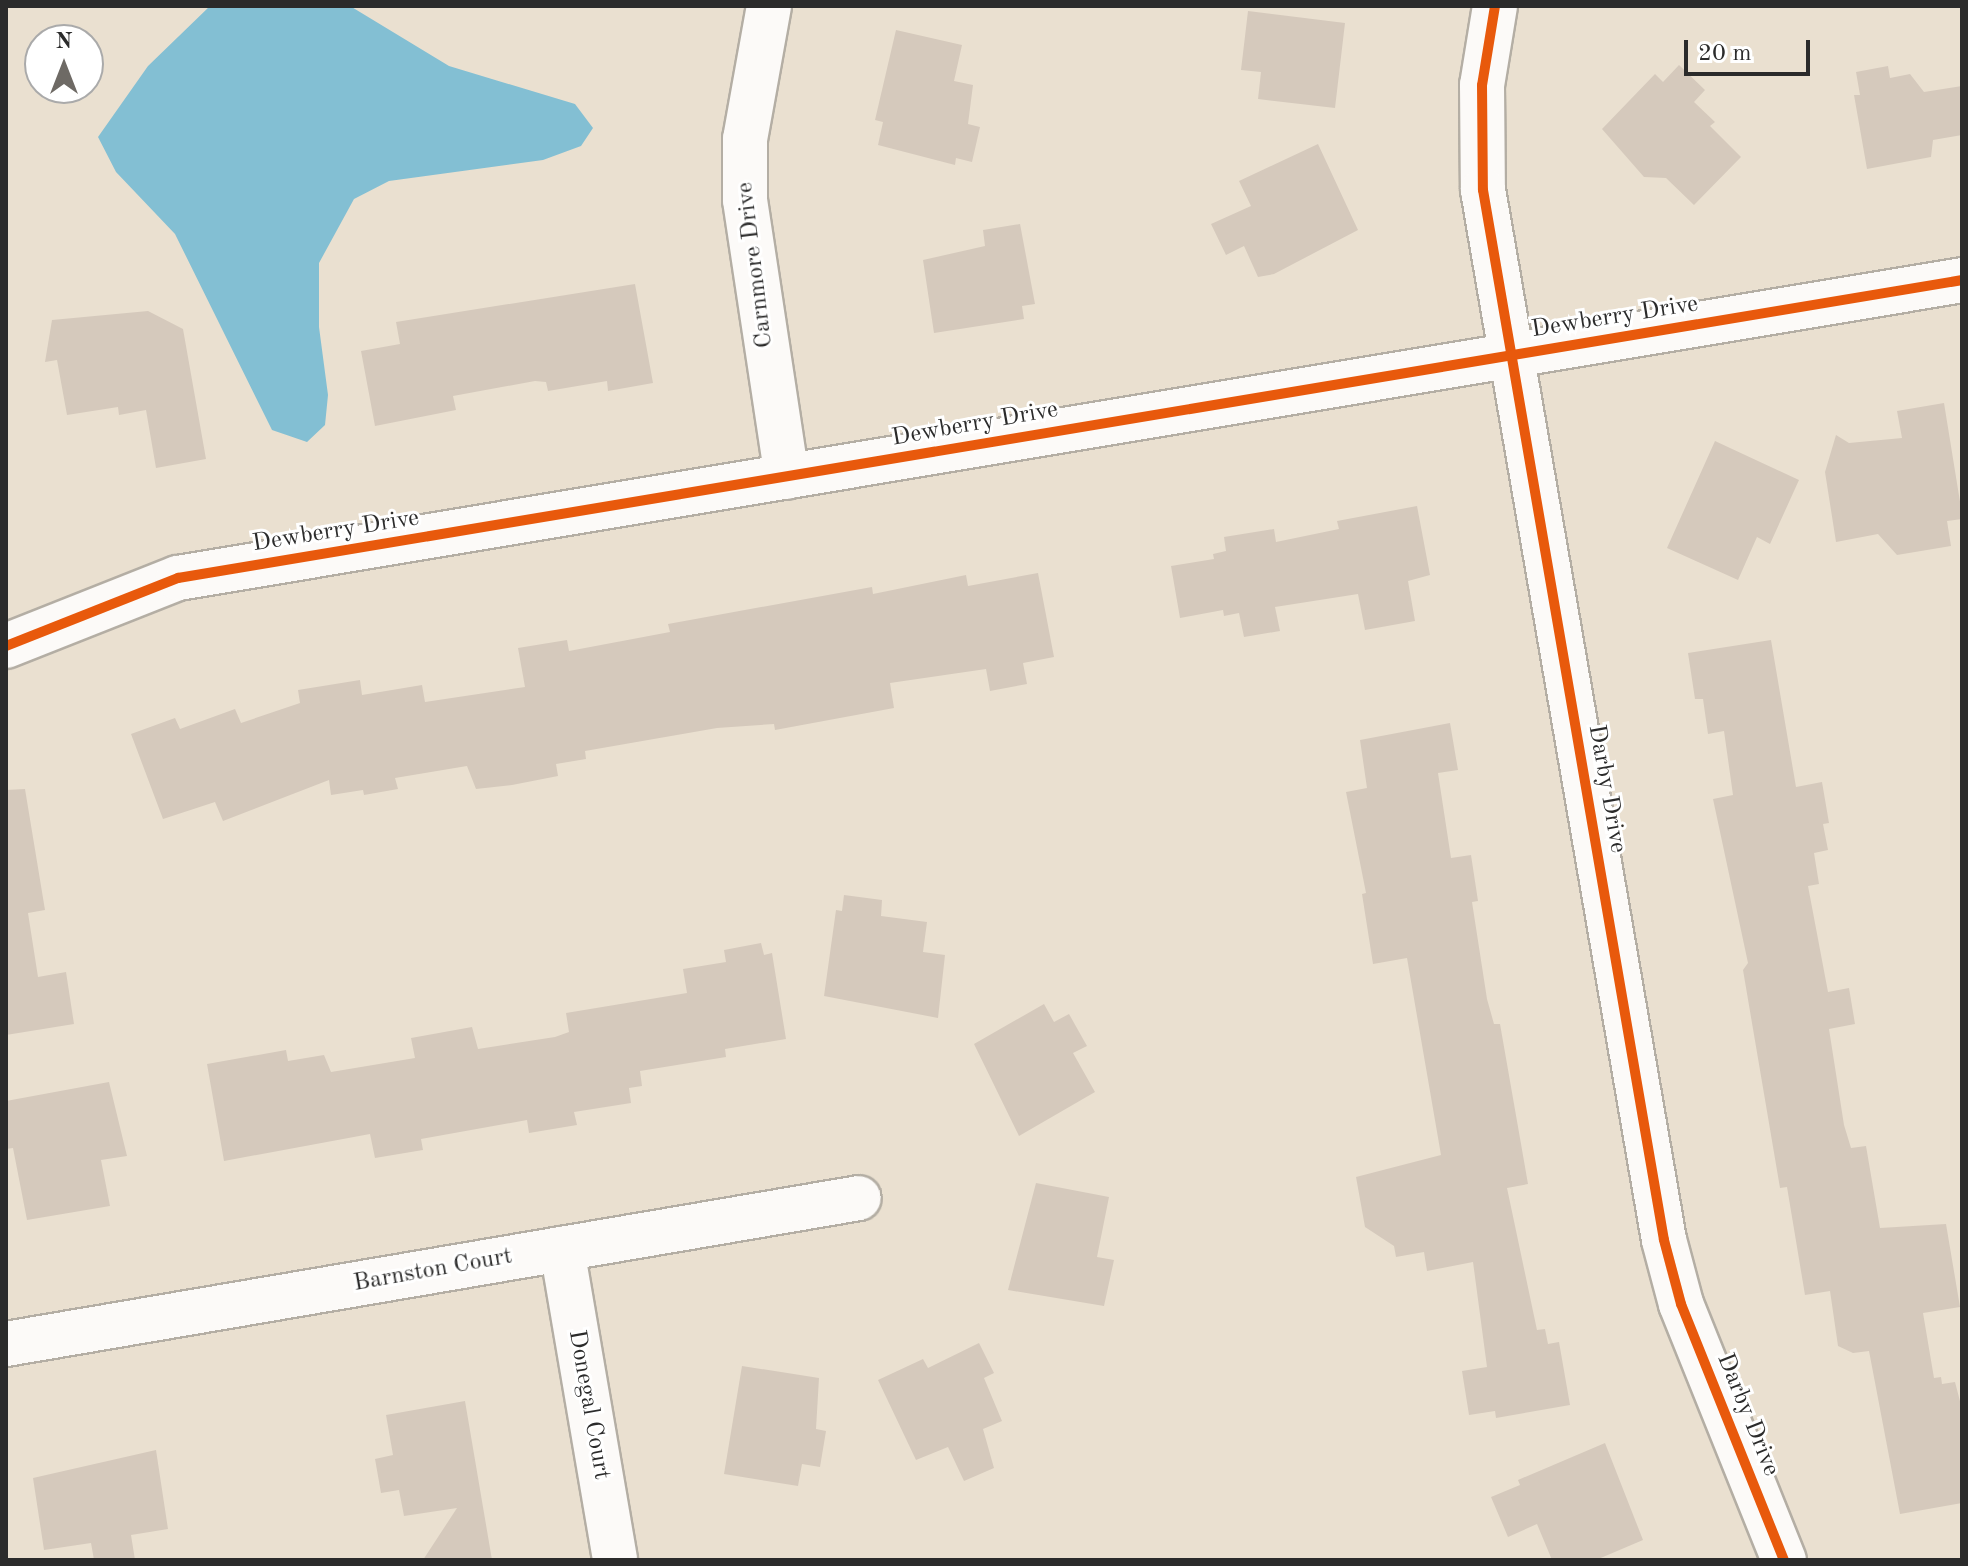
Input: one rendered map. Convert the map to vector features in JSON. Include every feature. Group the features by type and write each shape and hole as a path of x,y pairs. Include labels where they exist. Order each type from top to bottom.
{"street":[{"name":"Carnmore Drive","path":"769,6 745,139 745,200 787,477"},
{"name":"Darby Drive","path":"1495,6 1482,85 1481,150 1512,355 1664,1240 1681,1304 1784,1560"},
{"name":"Dewberry Drive","path":"6,646 178,578 1962,280"},
{"name":"Barnston Court","path":"6,1344 859,1198"},
{"name":"Donegal Court","path":"562,1249 615,1560"}],"water":[{"path":"210,6 350,6 449,66 575,104 593,128 581,146 543,160 389,181 354,199 319,263 319,327 328,395 325,425 307,442 272,430 175,234 116,172 98,137 148,66"}],"building":[{"path":"1248,11 1345,23 1335,108 1258,99 1261,72 1241,70"},
{"path":"896,30 962,45 954,81 973,85 968,124 980,127 972,162 956,158 955,165 878,145 883,122 875,120"},
{"path":"1679,65 1705,90 1694,102 1715,122 1710,126 1741,157 1694,205 1666,178 1644,177 1602,129 1655,74 1663,82"},
{"path":"1888,66 1890,78 1910,74 1924,92 1962,86 1962,135 1933,140 1931,157 1867,169 1854,95 1860,95 1856,72"},
{"path":"1318,144 1358,230 1274,274 1258,277 1244,246 1226,255 1211,224 1251,206 1239,181"},
{"path":"1020,224 1035,304 1022,306 1024,319 934,333 923,260 985,246 983,230"},
{"path":"635,284 653,383 608,391 607,381 548,391 546,382 535,381 453,396 456,410 375,426 361,351 400,344 396,322"},
{"path":"148,311 183,329 206,459 156,468 146,410 119,415 118,407 67,415 57,360 45,362 52,320"},
{"path":"1944,403 1962,514 1962,519 1947,521 1951,546 1897,555 1878,534 1836,542 1825,472 1836,435 1849,443 1902,438 1897,411"},
{"path":"1715,441 1799,480 1770,544 1757,537 1738,580 1667,548"},
{"path":"1417,506 1430,575 1408,581 1415,621 1365,630 1358,594 1275,607 1280,631 1244,637 1239,613 1224,616 1223,610 1180,618 1171,566 1214,559 1213,554 1226,551 1224,537 1274,529 1276,542 1339,529 1337,521"},
{"path":"1038,573 1054,657 1023,663 1027,684 990,691 986,669 890,683 894,708 775,730 774,724 717,728 585,751 586,759 556,764 558,776 512,785 476,789 467,766 395,778 398,789 364,795 363,790 331,795 329,780 223,821 215,802 163,819 131,734 175,718 180,729 235,709 241,723 300,703 298,690 360,680 362,695 422,685 425,702 525,687 518,648 567,640 569,651 670,632 668,624 872,587 873,594 966,575 968,586"},
{"path":"1771,640 1796,787 1822,782 1829,823 1823,824 1828,850 1814,853 1819,884 1808,886 1828,992 1849,988 1855,1024 1829,1029 1844,1125 1851,1148 1866,1146 1880,1228 1946,1224 1960,1307 1923,1313 1934,1378 1941,1377 1942,1384 1955,1382 1962,1409 1962,1503 1900,1514 1869,1351 1853,1353 1838,1346 1830,1291 1805,1295 1787,1187 1780,1188 1743,970 1748,963 1713,799 1733,795 1724,731 1708,734 1703,699 1695,699 1688,653"},
{"path":"1450,723 1458,770 1438,773 1451,858 1471,855 1478,901 1472,902 1487,999 1494,1024 1500,1024 1528,1184 1507,1188 1537,1330 1545,1329 1548,1344 1559,1342 1570,1405 1496,1418 1495,1411 1469,1415 1462,1371 1487,1367 1473,1262 1427,1271 1424,1252 1396,1257 1394,1246 1365,1227 1356,1177 1441,1155 1407,958 1373,964 1362,894 1366,893 1346,792 1367,788 1360,740"},
{"path":"25,789 45,910 28,913 38,977 66,972 74,1024 6,1035 6,790"},
{"path":"844,895 882,900 881,916 927,922 923,952 945,955 938,1018 824,996 836,910 842,911"},
{"path":"761,943 764,955 772,953 786,1039 725,1049 726,1057 640,1071 642,1086 629,1088 631,1103 574,1112 577,1125 529,1133 527,1120 421,1139 423,1150 375,1158 370,1134 224,1161 207,1064 286,1050 288,1061 324,1055 331,1072 415,1058 411,1038 472,1027 478,1049 555,1037 569,1032 566,1013 687,993 683,969 726,962 724,950"},
{"path":"1044,1004 1054,1022 1069,1014 1087,1046 1073,1053 1095,1092 1019,1136 974,1044"},
{"path":"109,1082 127,1156 101,1160 110,1206 27,1220 13,1148 6,1149 6,1101"},
{"path":"1036,1183 1109,1197 1097,1257 1114,1260 1104,1306 1008,1290"},
{"path":"979,1343 994,1373 984,1378 1002,1421 983,1429 994,1468 964,1481 948,1447 916,1460 878,1380 923,1359 928,1368"},
{"path":"742,1366 819,1378 816,1429 826,1431 820,1467 802,1464 798,1486 724,1474"},
{"path":"465,1401 492,1560 423,1560 457,1508 404,1516 399,1490 381,1493 375,1459 393,1455 386,1415"},
{"path":"1605,1443 1643,1540 1596,1560 1552,1560 1537,1524 1508,1537 1491,1497 1520,1485 1518,1480"},
{"path":"156,1450 168,1529 131,1535 135,1560 94,1560 91,1543 44,1550 33,1478"}],"cycle path":[{"path":"1495,6 1482,85 1483,190 1664,1240 1681,1304 1784,1560"},
{"path":"6,646 178,578 1962,280"}]}
